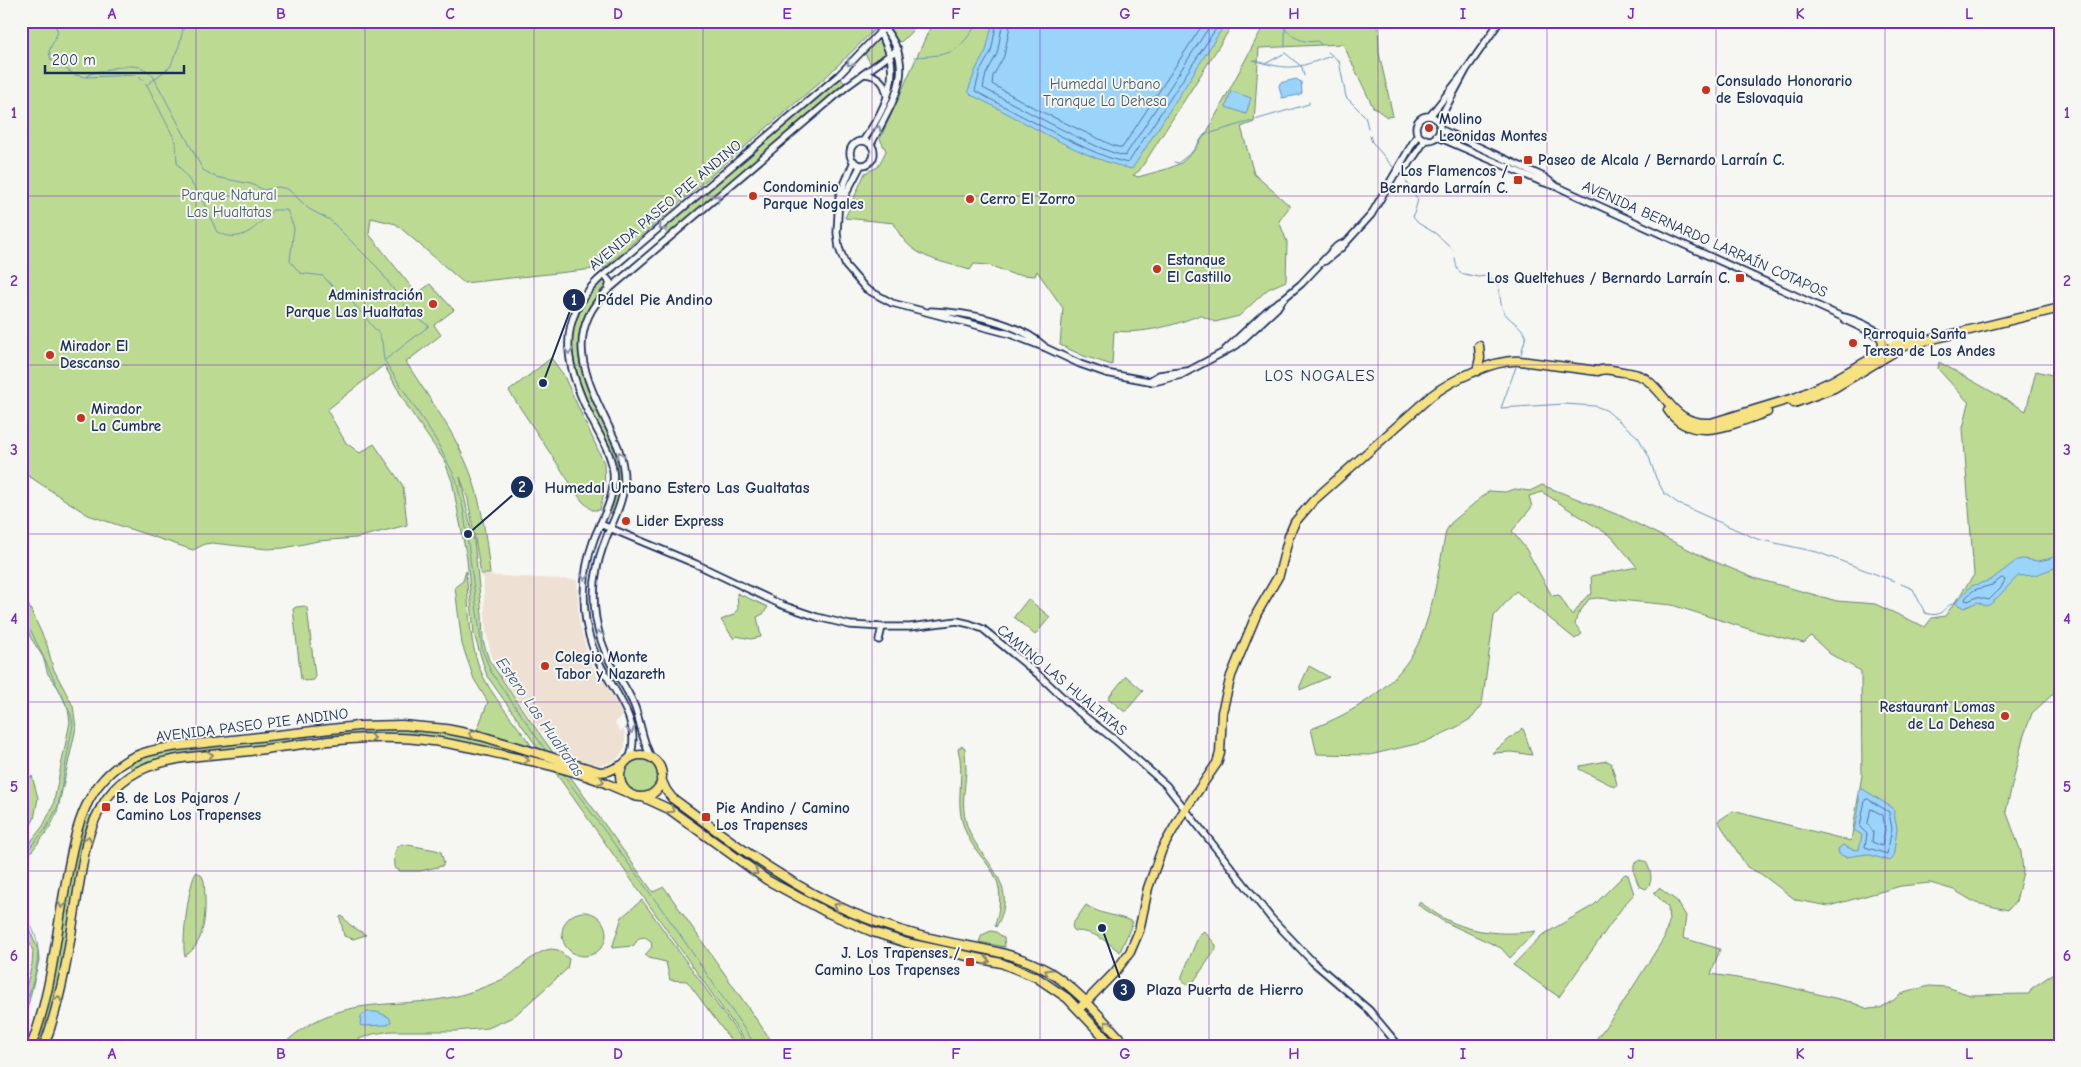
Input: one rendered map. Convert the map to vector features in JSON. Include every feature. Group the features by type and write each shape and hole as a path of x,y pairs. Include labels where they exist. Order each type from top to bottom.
{"main road":[{"path":"1078,1009 1115,972 1133,945 1158,858 1171,832 1218,760 1222,712 1231,676 1250,628 1279,575 1284,562 1289,536 1298,517 1314,500 1431,396 1444,387 1477,371 1513,360 1610,370 1640,376 1650,383 1678,414 1691,421 1706,423 1739,416 1810,392 1895,345 1908,344 2060,308"},
{"path":"1881,337 1883,342 1882,352"},
{"path":"1598,370 1602,373 1631,377 1643,381 1680,422 1692,428 1706,430 1737,422 1823,393 1908,344"},
{"path":"1477,371 1480,358 1479,346"},
{"name":"AVENIDA PASEO PIE ANDINO","path":"31,1046 47,989 74,842 86,807 101,782 123,762 147,751 178,746 358,726 402,725 463,732 603,772 611,771 626,762"},
{"name":"AVENIDA PASEO PIE ANDINO","path":"44,1046 52,1025 59,996 86,845 97,812 106,798 122,781 134,772 152,764 320,742 368,738 420,739 467,746 543,764 598,780 629,793"},
{"path":"1112,1046 1078,1009 1049,984 1016,968 918,946 873,932 790,894 755,872 669,809 629,793 624,789 620,780 621,770 626,762 641,755 652,759 659,766 666,790 672,798 764,865 796,885 841,908 883,924 923,936 1000,952 1025,960 1056,976 1086,1002 1127,1046"},
{"path":"643,797 655,791 662,779"},
{"path":"86,807 90,812 97,812"},
{"path":"708,837 715,834 722,835"},
{"path":"873,932 876,926 883,924"}],"street":[{"path":"1438,122 1466,70 1500,21"},
{"path":"871,144 898,89 902,75 902,62 898,49 882,30"},
{"path":"863,141 887,96 892,79 892,64 882,30"},
{"name":"AVENIDA PASEO PIE ANDINO","path":"626,762 634,742 630,722 618,693 599,661 590,638 585,614 585,574 591,547 612,496 612,468 607,450 575,385 571,372 568,351 570,333 577,310 590,290 604,275 834,79 882,30"},
{"name":"AVENIDA PASEO PIE ANDINO","path":"652,759 632,699 605,650 596,621 594,604 596,574 600,553 619,511 624,484 623,465 610,428 586,376 582,350 587,321 597,302 608,290 847,86 898,49"},
{"path":"892,64 897,60 902,62"},
{"path":"854,161 840,193 837,233 839,248 846,266 856,280 872,293 885,300 925,310 954,313 1005,324 1030,335 1046,348 1070,360 1106,373 1160,382 1187,372 1223,353 1262,315 1283,300 1323,262 1335,254 1371,215 1418,134 1417,126 1420,120 1430,116 1450,87 1466,70"},
{"path":"864,74 881,80 886,88 887,96"},
{"path":"1397,173 1409,164 1426,139 1436,136 1440,129 1438,122 1430,116"},
{"name":"AVENIDA BERNARDO LARRAÍN COTAPOS","path":"1440,129 1542,182 1558,187 1840,316 1847,322 1895,345"},
{"path":"1418,134 1426,139"},
{"name":"AVENIDA BERNARDO LARRAÍN COTAPOS","path":"1436,136 1478,150"},
{"path":"863,141 871,144 874,150 873,159 868,164 861,165 854,161 850,154 851,148 856,142 863,141"},
{"path":"838,210 861,165"},
{"path":"604,275 610,282 608,290"},
{"name":"AVENIDA BERNARDO LARRAÍN COTAPOS","path":"1840,316 1849,317 1891,338 1908,344"},
{"name":"CAMINO LAS HUALTATAS","path":"600,524 696,564 795,610 844,624 910,627 957,621 983,629 1152,772 1186,809 1244,887 1271,918 1313,962 1369,1010 1399,1046"},
{"path":"879,640 882,627"}],"shaded area":[{"name":"Colegio Monte Tabor y Nazareth","path":"483,575 577,580 579,622 587,653 597,676 601,674 623,714 615,723 620,731 624,730 625,736 625,747 618,759 599,765 556,753 501,676 492,658 486,631"}],"green space":[{"name":"Parque Natural Las Hualtatas","path":"21,21 883,21 828,75 604,268 464,283 396,224 371,218 369,234 417,294 430,284 454,310 434,325 441,335 406,362 451,433 470,472 479,500 490,574 481,574 468,499 460,477 474,541 483,641 489,660 653,892 664,887 775,1046 749,1046 487,676 474,634 467,559 452,481 444,460 409,409 384,365 327,410 346,443 360,453 374,444 403,486 407,525 356,538 318,541 284,548 267,549 212,543 193,550 88,515 21,471"},
{"path":"897,21 922,21 901,42 897,41 890,30 890,27"},
{"path":"933,21 1235,21 1145,162 1139,171 1133,175 1138,177 1181,163 1192,153 1207,132 1266,21 1378,21 1379,53 1393,116 1387,117 1373,107 1343,44 1259,48 1254,122 1241,127 1254,174 1290,206 1279,221 1287,242 1286,281 1268,289 1239,316 1215,322 1200,315 1158,328 1125,332 1114,331 1112,365 1084,356 1060,345 1063,308 1037,271 1035,276 1012,274 989,265 974,264 970,270 936,260 916,251 907,244 894,223 845,218 865,173 878,167 886,151 880,139"},
{"path":"876,39 881,39 887,53 872,66 864,52"},
{"path":"840,77 845,84 669,235 663,229"},
{"path":"604,277 608,282 586,314 578,344 582,372 615,454 619,483 613,514 610,513 617,488 615,466 577,383 572,365 571,348 573,331 579,313"},
{"path":"551,358 563,374 604,463 605,488 600,510 592,510 582,501 509,391"},
{"path":"1939,362 2026,411 2036,371 2060,377 2060,694 2052,695 2032,713 2023,738 2006,811 2021,852 2023,872 2016,901 2008,910 1976,903 1954,890 1930,883 1901,886 1829,906 1796,900 1761,874 1747,867 1718,821 1733,811 1851,841 1862,775 1861,671 1830,654 1811,636 1804,643 1755,631 1672,605 1597,598 1589,599 1577,616 1575,624 1582,634 1575,639 1516,591 1494,616 1482,705 1472,718 1425,742 1370,755 1317,754 1311,729 1343,715 1374,696 1400,671 1410,657 1419,642 1429,615 1446,531 1451,523 1489,491 1505,492 1515,489 1530,491 1542,485 1621,516 1706,558 1754,578 1837,601 1875,604 1925,627 1932,618 1945,616 1974,575 1963,428 1969,403 1938,369","holes":["1542,492 1612,537 1637,567 1591,576 1592,594 1585,598 1572,615 1559,595 1552,596 1526,549 1512,531 1532,507 1529,496"]},
{"path":"466,571 469,619 479,667 496,699 533,748 477,730 488,702 474,679 462,644 455,587 463,581"},
{"path":"737,593 768,607 763,614 757,617 761,637 751,639 736,636 734,639 721,620 733,615 738,609"},
{"path":"21,594 29,606 47,645 53,668 73,706 76,728 57,813 49,829 21,865 21,854 43,826 53,806 70,722 68,709 59,689 48,674 43,657 29,635 25,616 21,618"},
{"path":"1028,599 1050,617 1035,635 1014,617"},
{"path":"305,606 307,608 315,676 314,680 305,681 301,679 293,609"},
{"path":"1309,666 1329,677 1300,690 1300,686"},
{"path":"1126,676 1143,691 1125,712 1108,698"},
{"path":"399,728 480,740 528,756 456,742 324,739 322,735 324,733 353,729"},
{"path":"1523,728 1532,755 1512,752 1492,753"},
{"path":"306,735 307,741 167,758 150,762 132,771 129,762 151,753"},
{"path":"962,746 965,748 964,803 966,822 971,836 995,872 1001,884 1004,897 1003,911 996,927 999,890 996,878 968,837 960,812 961,767 958,749"},
{"path":"641,757 654,763 660,776 654,789 641,795 628,789 622,776 628,763"},
{"path":"1607,761 1611,763 1617,784 1615,787 1579,769 1580,766"},
{"path":"32,776 38,798 34,819 21,843 21,782"},
{"path":"85,814 92,817 56,996 42,1046 33,1046 75,847"},
{"path":"715,838 720,839 756,865 793,887 873,926 814,903 773,880"},
{"path":"402,844 441,852 444,863 442,866 420,871 400,871 395,868 395,854 397,848"},
{"path":"1641,860 1646,862 1650,872 1651,879 1646,889 1639,886 1634,873 1634,864"},
{"path":"197,872 204,881 204,922 198,942 193,950 185,956 186,913 191,886"},
{"path":"1625,874 1628,875 1634,894 1624,905 1559,997 1513,965 1541,936 1594,905"},
{"path":"1659,888 1677,901 1686,916 1683,938 1720,949 1711,974 1776,984 1851,1002 1868,1009 1880,1008 1900,994 1929,986 1947,987 1970,995 2029,994 2032,988 2060,969 2060,1046 1591,1046 1621,1006 1664,938 1669,922 1668,907 1654,893"},
{"path":"642,900 747,1046 735,1046 687,981 670,980 666,962 649,958 645,955 652,947 651,941 645,937 639,938 633,946 612,948 622,917"},
{"path":"1419,902 1449,921 1473,929 1498,933 1536,931 1510,958 1501,948 1443,921 1418,905"},
{"path":"1086,905 1097,911 1133,922 1120,952 1094,934 1074,931 1072,925"},
{"path":"21,910 38,950 39,960 21,1034 21,1008 32,964 33,951 21,922"},
{"path":"580,912 588,912 600,918 606,934 600,950 588,956 580,956 568,950 562,938 562,930 568,918"},
{"path":"342,916 350,925 366,935 353,939 344,936 340,917"},
{"path":"877,929 1006,957 1044,973 1042,976 1005,961 930,945"},
{"path":"991,931 1004,938 1005,947 979,942 982,935"},
{"path":"1204,931 1216,945 1216,949 1192,984 1188,985 1182,980 1182,976 1199,935"},
{"path":"551,949 558,950 569,959 567,969 513,1017 488,1028 455,1031 391,1031 373,1034 339,1046 282,1046 306,1027 329,1015 353,1008 453,997 503,979 535,956"}],"water":[{"name":"Humedal Urbano Tranque La Dehesa","path":"993,21 1227,21 1132,169 1111,163 1070,146 971,95 968,91 976,69 986,51"},
{"path":"1296,79 1301,82 1302,93 1282,98 1280,83"},
{"path":"1231,91 1251,98 1246,114 1226,107"},
{"path":"2060,554 2060,566 2035,575 2018,576 1991,604 1986,606 1978,602 1964,608 1955,603 1971,586 1991,580 2017,560 2038,561"},
{"path":"1861,788 1893,808 1897,829 1893,858 1890,861 1867,854 1846,857 1839,854 1838,849 1843,845 1859,850 1862,835 1854,830 1859,806 1858,792"},
{"path":"367,1012 377,1012 389,1017 391,1022 387,1025 360,1025 361,1016"}],"waterway":[{"name":"Estero Las Hualtatas","path":"53,21 58,32 49,51 51,60 75,75 86,77 137,75 147,85 176,142 177,163 201,197 217,232 226,235 241,235 254,228 273,210 287,210 294,228 290,261 300,273 323,276 354,304 379,334 384,360 436,440 456,479 464,513 482,649 491,672 547,752"},
{"path":"148,84 171,66 185,21"},
{"path":"914,57 938,55 953,51 965,40 979,21"},
{"path":"1280,21 1286,30 1300,40 1317,41 1322,45"},
{"path":"1285,29 1285,47"},
{"path":"1328,52 1339,61 1346,97 1365,116 1368,128"},
{"path":"1265,64 1285,53 1302,67 1304,76"},
{"path":"1253,60 1276,66 1292,67 1309,64 1331,56"},
{"path":"87,77 89,74 123,66 140,67 147,70 153,76 203,170 216,177 251,184 264,190 278,187 288,189 309,209 330,220 378,268 404,304 417,318 429,326 385,360"},
{"path":"1174,162 1178,163 1192,152 1204,135 1309,104 1309,102"},
{"path":"1370,136 1372,142 1393,167"},
{"path":"1406,181 1418,200 1413,217 1418,223 1435,233 1453,249"},
{"path":"1455,258 1460,273 1478,277 1485,276 1497,283 1505,314 1521,328 1526,336 1521,354"},
{"path":"1516,367 1501,408 1564,404 1595,406 1606,410 1638,437 1649,457 1656,478 1664,493 1679,504 1757,539 1817,552 1894,581"},
{"path":"1901,584 1913,589 1925,613 1940,613 1955,603"},
{"path":"21,604 26,616"},
{"path":"21,864 26,852 46,829 58,806 73,724 71,715 31,631"},
{"name":"Estero Las Hualtatas","path":"561,771 674,926 756,1046"},
{"path":"21,906 35,934 38,947 34,977 21,1015"}],"place":[{"name":"Consulado Honorario de Eslovaquia","path":"1706,90"},
{"name":"Molino Leonidas Montes","path":"1429,128"},
{"name":"Paseo de Alcala / Bernardo Larraín C.","path":"1528,160"},
{"name":"Los Flamencos / Bernardo Larraín C.","path":"1518,180"},
{"name":"Condominio Parque Nogales","path":"753,196"},
{"name":"Cerro El Zorro","path":"970,199"},
{"name":"Estanque El Castillo","path":"1157,269"},
{"name":"Los Queltehues / Bernardo Larraín C.","path":"1740,278"},
{"name":"Administración Parque Las Hualtatas","path":"433,304"},
{"name":"Parroquia Santa Teresa de Los Andes","path":"1853,343"},
{"name":"Mirador El Descanso","path":"50,355"},
{"name":"Pádel Pie Andino","path":"543,383"},
{"name":"Mirador La Cumbre","path":"81,418"},
{"name":"Lider Express","path":"626,521"},
{"name":"Humedal Urbano Estero Las Gualtatas","path":"468,534"},
{"name":"Colegio Monte Tabor y Nazareth","path":"545,666"},
{"name":"Restaurant Lomas de La Dehesa","path":"2005,716"},
{"name":"B. de Los Pajaros / Camino Los Trapenses","path":"106,807"},
{"name":"Pie Andino / Camino Los Trapenses","path":"706,817"},
{"name":"Plaza Puerta de Hierro","path":"1102,928"},
{"name":"J. Los Trapenses / Camino Los Trapenses","path":"970,962"}],"district":[{"name":"LOS NOGALES","path":"1320,376"}]}
